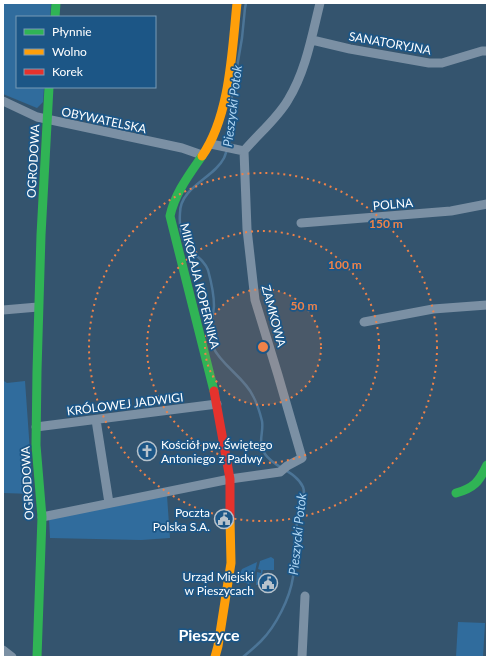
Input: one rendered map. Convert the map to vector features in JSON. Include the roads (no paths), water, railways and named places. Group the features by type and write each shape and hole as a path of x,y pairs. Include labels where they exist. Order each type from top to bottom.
{"street":[{"path":"55,16 56,3"},
{"name":"MIKOŁAJA KOPERNIKA","path":"215,657 232,562 230,479 217,404 170,216 171,206 176,196 211,144 216,131 230,68 237,3"},
{"path":"211,144 244,151 277,116 288,100 305,61 312,40 320,3"},
{"name":"SANATORYJNA","path":"312,40 350,49 429,63 442,63 482,51 487,51"},
{"name":"OGRODOWA","path":"37,657 42,517 39,498 36,427 38,307 49,88"},
{"name":"OBYWATELSKA","path":"3,101 37,117 47,120 182,148 202,156"},
{"name":"ZAMKOWA","path":"230,479 283,469 302,458 255,300 247,229 244,151"},
{"name":"POLNA","path":"300,223 451,211 487,204"},
{"path":"364,322 433,309 487,305"},
{"path":"3,310 38,307"},
{"name":"KRÓLOWEJ JADWIGI","path":"36,427 217,404"},
{"path":"96,420 109,503"},
{"path":"456,493 468,490 476,484 487,464"},
{"path":"42,517 230,479"},
{"path":"302,657 306,596"},
{"path":"3,650 12,657"}],"waterway":[{"name":"Pieszycki Potok","path":"228,145 230,140 231,102 242,38 246,3"},
{"name":"Pieszycki Potok","path":"227,150 219,165 185,196 181,204 180,213 182,234 186,244 203,262 208,270 214,302 210,327 210,337 213,347 222,360 249,389 254,399 262,421 261,445 265,454 274,463 295,477 300,482 304,491 303,502 296,528 294,571 286,603 267,635 243,657"}],"place":[{"name":"Kościół pw. Świętego Antoniego z Padwy","path":"147,451"},
{"name":"Poczta Polska S.A.","path":"224,519"},
{"name":"Urząd Miejski w Pieszycach","path":"268,583"}],"district":[{"name":"Pieszyce","path":"209,634"}]}
